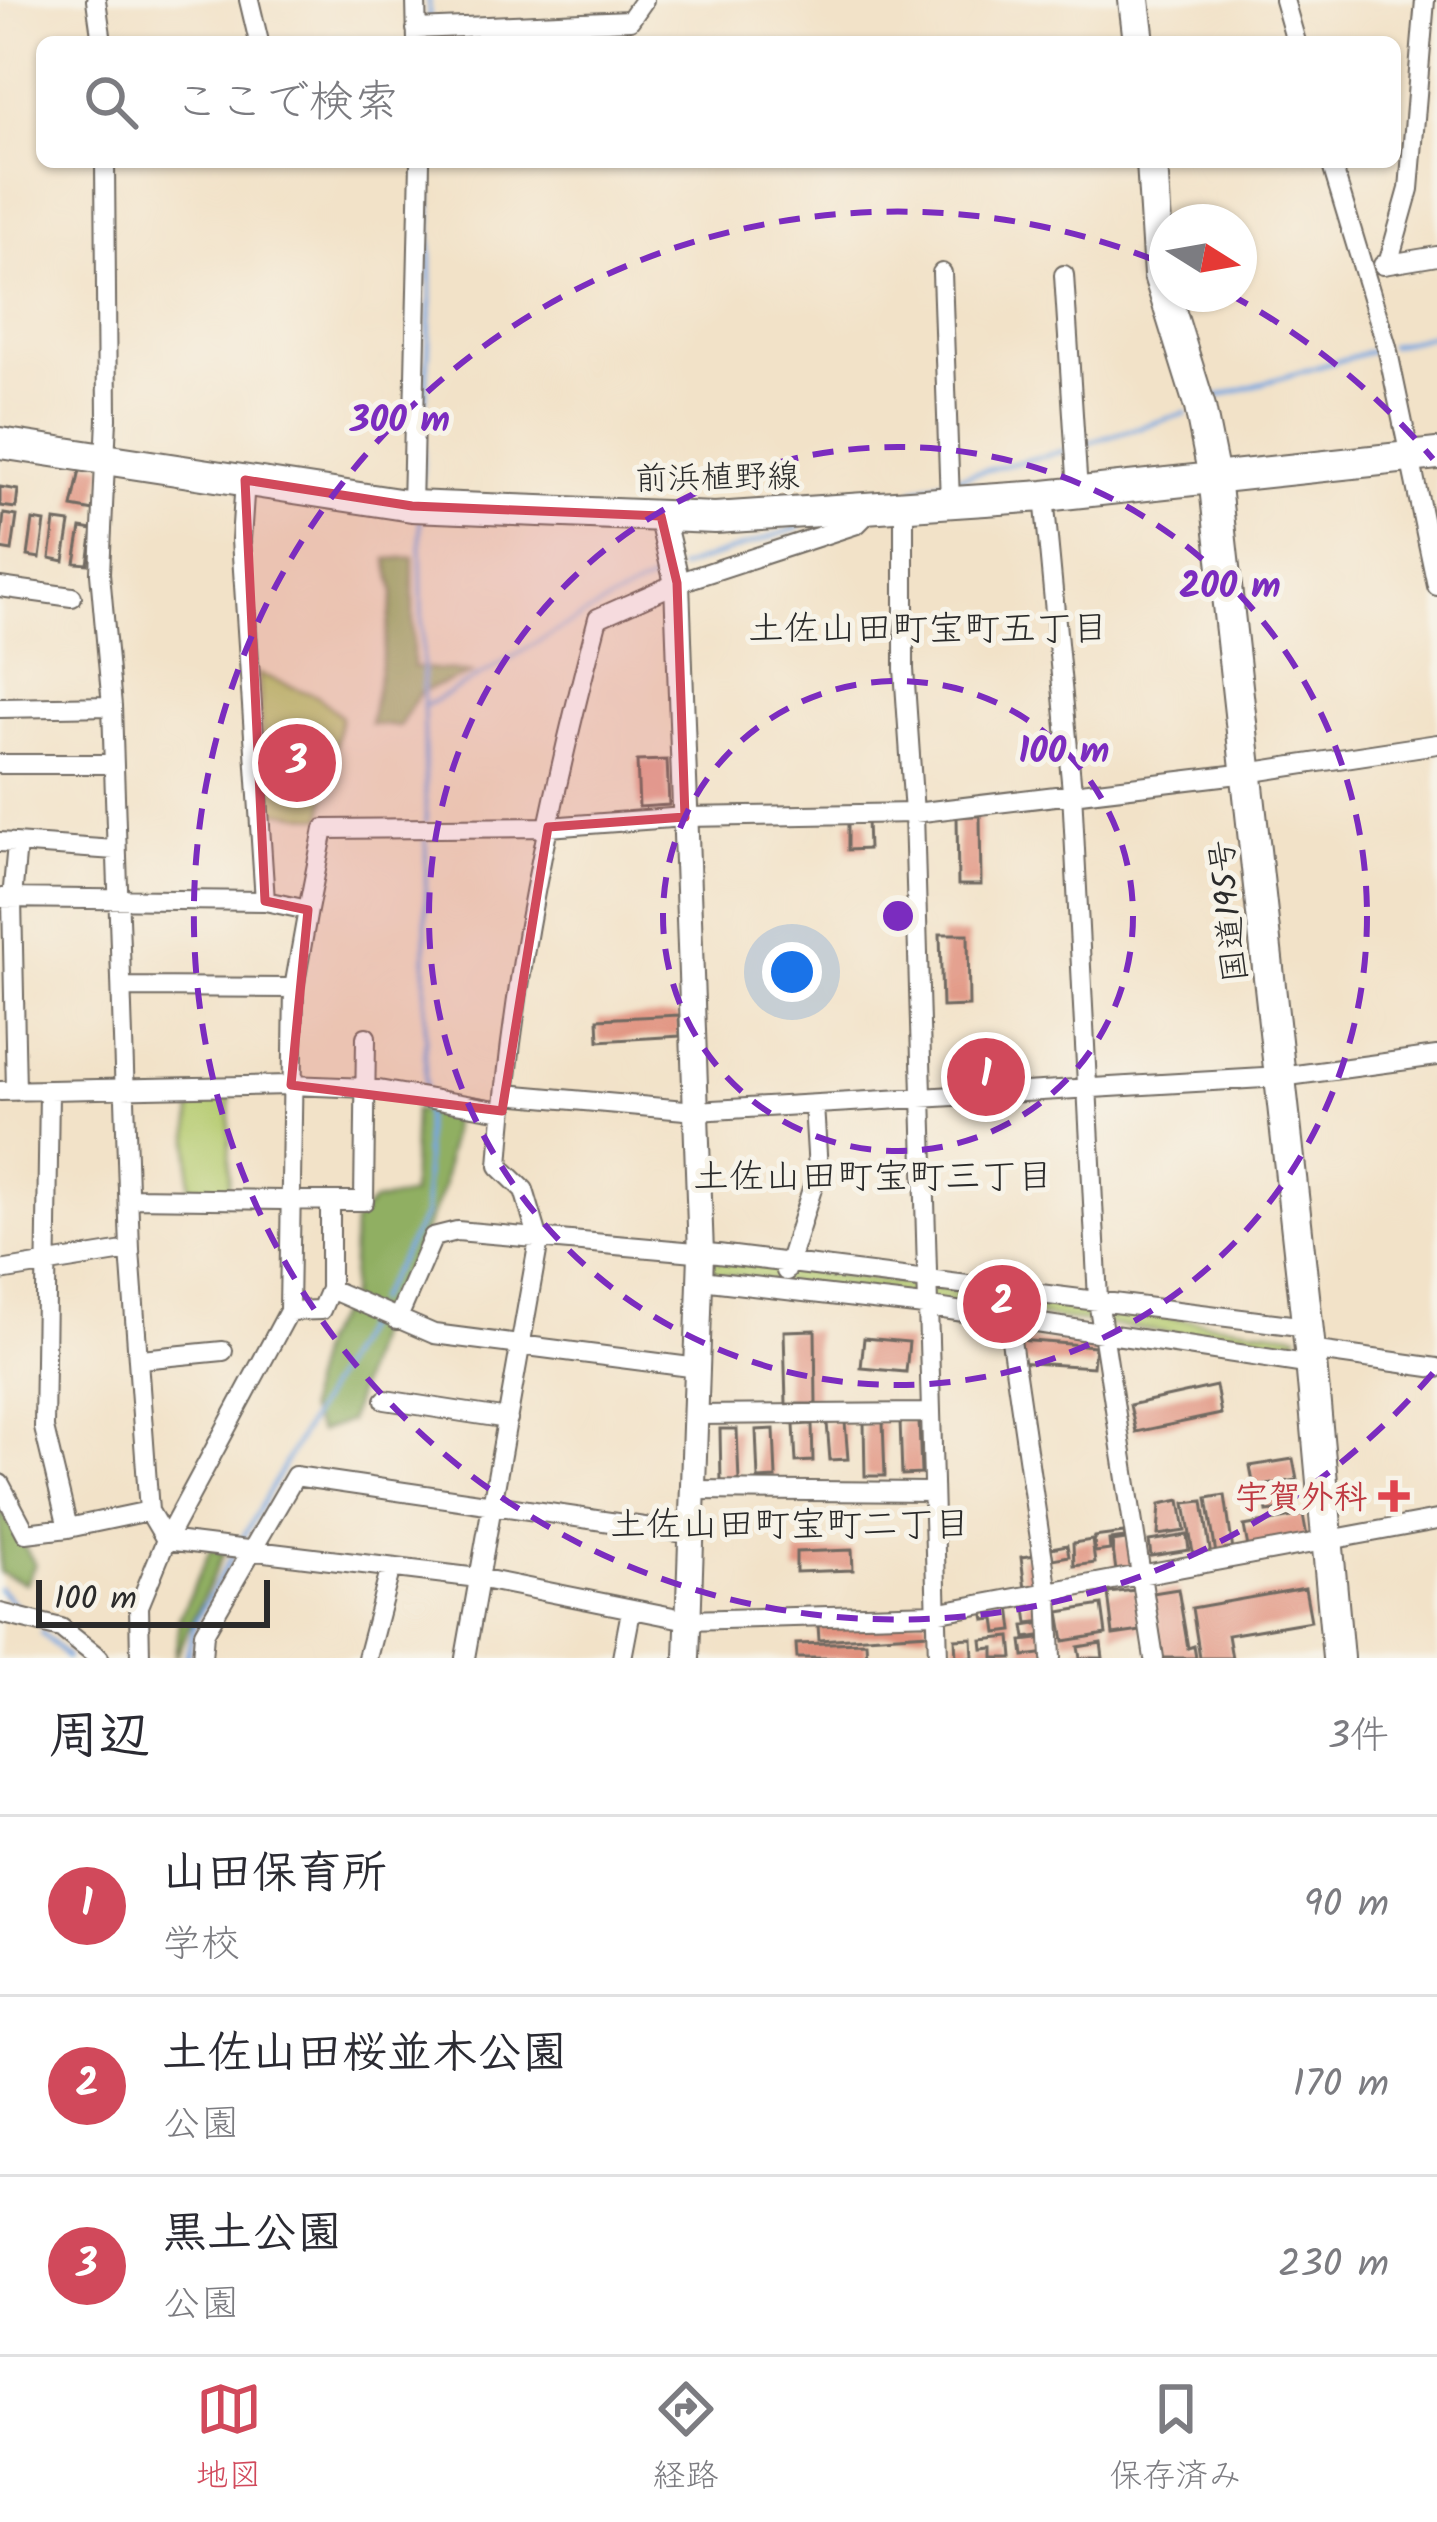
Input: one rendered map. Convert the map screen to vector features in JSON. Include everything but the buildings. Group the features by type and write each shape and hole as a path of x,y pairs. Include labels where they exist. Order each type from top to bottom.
{"main road":[{"path":"1134,0 1138,36"},
{"name":"国道195号","path":"1152,168 1160,275 1200,406 1214,477 1310,1347 1338,1658"},
{"name":"前浜植野線","path":"0,443 421,506 715,518 890,504 949,488 1044,496 1425,455"}],"street":[{"path":"96,0 101,36"},
{"path":"249,0 258,36"},
{"path":"416,0 416,35 439,28 630,20 644,0"},
{"path":"1284,0 1294,36"},
{"path":"1388,264 1409,189 1425,0"},
{"path":"105,168 106,457 100,573 112,706 110,764 130,1250 148,1510 166,1540"},
{"path":"420,168 421,506"},
{"path":"1333,168 1392,368 1425,455 1437,586"},
{"path":"1363,268 1437,256"},
{"path":"942,273 949,488"},
{"path":"1064,275 1078,492"},
{"path":"245,480 241,540 265,901"},
{"path":"1044,496 1072,791 1098,1300 1107,1334 1154,1658"},
{"path":"465,1658 489,1500 539,1240 524,1190 499,1166 504,1102 548,827 598,618 675,574 856,524 890,504 914,813 927,1413 938,1658"},
{"path":"661,516 675,574 701,1267 687,1658"},
{"path":"0,587 72,597"},
{"path":"0,708 112,706"},
{"path":"140,1658 139,1606 166,1540 289,1311 294,988 324,830 914,813 1247,773 1437,744"},
{"path":"0,764 110,764"},
{"path":"115,850 8,843 8,1091 291,1085 367,1088 434,1103 696,1111 1281,1078 1437,1056"},
{"path":"6,899 265,901 308,910"},
{"path":"122,987 294,988"},
{"path":"131,1198 364,1201 366,1037"},
{"path":"49,1091 44,1428 68,1528"},
{"path":"782,1288 818,1169 814,1105"},
{"path":"289,1311 321,1310 330,1289 330,1202"},
{"path":"397,1320 433,1238 457,1231 701,1267 782,1288 1107,1334 1310,1347"},
{"path":"0,1271 130,1250"},
{"path":"701,1267 788,1263 1098,1300 1310,1347 1437,1368"},
{"path":"330,1289 434,1334 698,1368"},
{"path":"1008,1290 1048,1594 1051,1658"},
{"path":"141,1359 223,1351"},
{"path":"385,1400 508,1419"},
{"path":"696,1415 927,1413"},
{"path":"202,1658 204,1634 241,1547 296,1476 489,1500 692,1534"},
{"path":"0,1484 26,1533 148,1510"},
{"path":"693,1490 931,1492"},
{"path":"166,1540 390,1571 478,1578 688,1620 935,1613 1329,1544 1437,1520"},
{"path":"367,1658 390,1571"},
{"path":"622,1658 631,1611"},
{"path":"2,1614 61,1628 99,1658"}],"highlighted area":[{"path":"245,480 412,506 661,516 677,583 685,817 548,827 502,1111 291,1085 308,910 265,901"}],"green space":[{"path":"413,557 413,667 474,673 420,692 399,727 370,724 394,592 387,559"},
{"path":"259,674 319,697 341,717 322,818 264,809"},
{"path":"191,1093 230,1093 229,1193 189,1193"},
{"path":"414,1110 453,1116 443,1189 408,1269 381,1312 349,1421 319,1432 307,1410 309,1386 320,1342 350,1295 354,1223 372,1202 411,1195"},
{"path":"714,1259 1298,1334 1294,1349 711,1273"},
{"path":"0,1508 35,1564 26,1583 0,1573"},
{"path":"211,1548 224,1553 175,1658 179,1619"}],"waterway":[{"path":"429,0 429,24"},
{"path":"421,486 431,302 430,168"},
{"path":"1390,346 1437,334"},
{"path":"1212,398 1379,349"},
{"path":"1082,445 1186,413"},
{"path":"955,478 1071,449"},
{"path":"914,490 944,481"},
{"path":"420,515 426,822"},
{"path":"680,568 800,527"},
{"path":"423,707 664,575"},
{"path":"425,1092 426,833"},
{"path":"376,1301 425,1215 425,1103"},
{"path":"241,1541 371,1311"},
{"path":"186,1658 196,1620 232,1556"},
{"path":"0,1589 21,1611"},
{"path":"41,1632 67,1658"}],"place":[{"name":"黒土公園","path":"297,763"},
{"name":"山田保育所","path":"986,1077"},
{"name":"土佐山田桜並木公園","path":"1002,1304"},
{"name":"宇賀外科","path":"1394,1496"}],"district":[{"name":"土佐山田町宝町五丁目","path":"928,627"},
{"name":"土佐山田町宝町三丁目","path":"873,1175"},
{"name":"土佐山田町宝町二丁目","path":"790,1523"}]}
